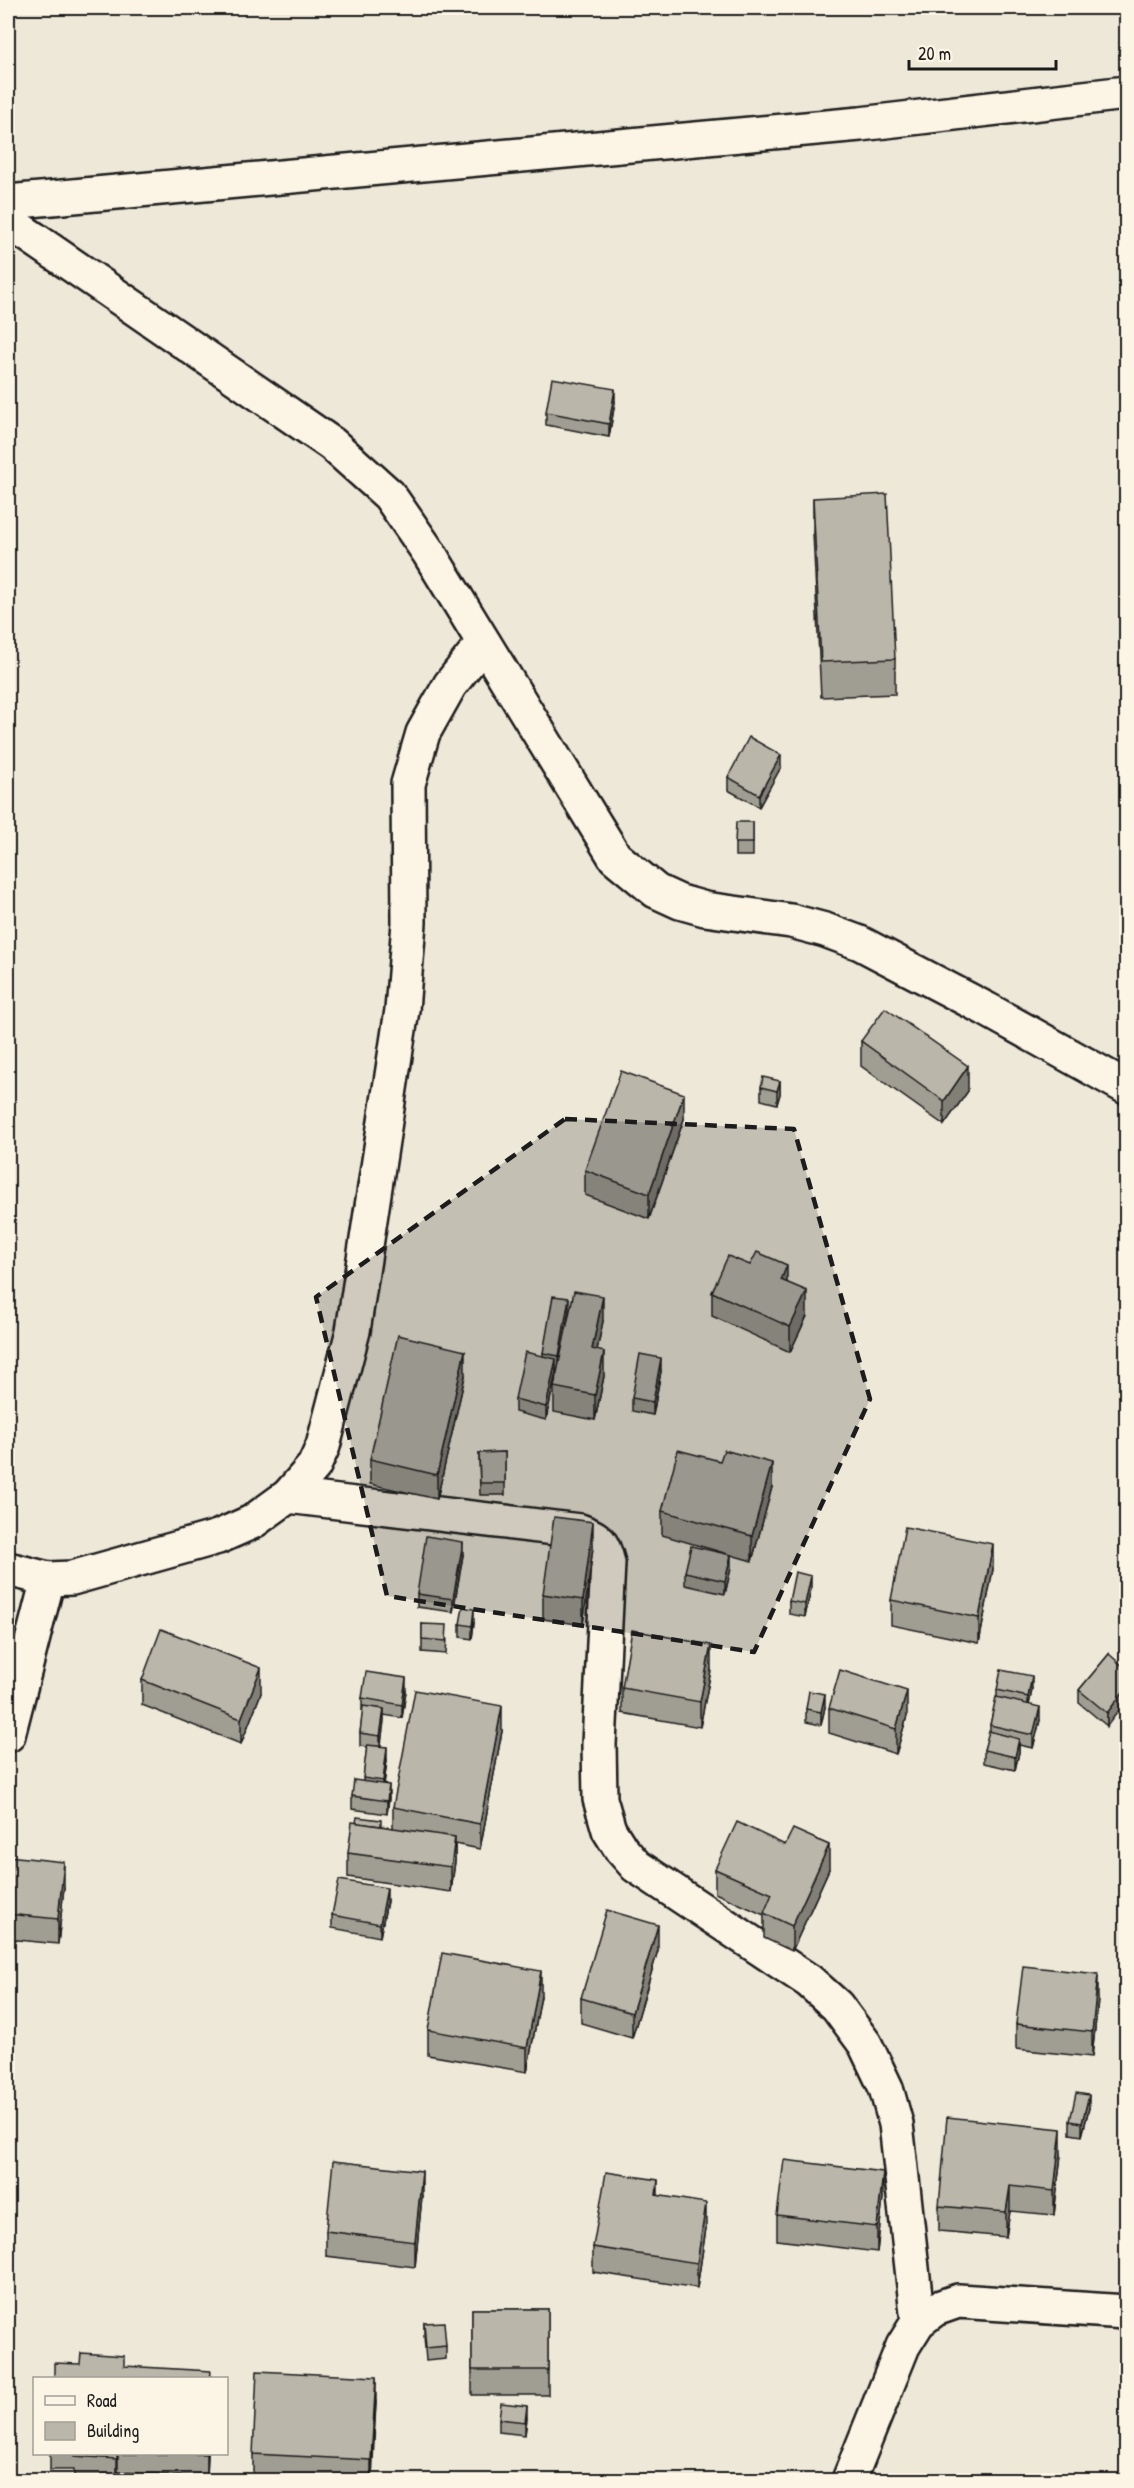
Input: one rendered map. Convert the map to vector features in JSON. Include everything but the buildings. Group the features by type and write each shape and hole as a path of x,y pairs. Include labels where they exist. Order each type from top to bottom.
{"street":[{"path":"8,202 860,124 1126,93"},
{"path":"8,221 332,444 388,495 429,552 615,857 656,891 705,909 791,921 860,943 986,1009 1126,1087"},
{"path":"8,1569 48,1579 72,1578 218,1537 252,1522 288,1496 314,1466 323,1446 355,1319 402,1010 409,922 408,784 423,733 450,685 483,643"},
{"path":"288,1496 580,1531 595,1536 604,1547 608,1563 599,1744 600,1799 603,1814 621,1850 636,1866 809,1981 837,2006 865,2044 886,2088 896,2124 918,2322"},
{"path":"8,1735 48,1579"},
{"path":"849,2481 903,2346 918,2322 935,2309 958,2301 1126,2312"}],"highlighted area":[{"path":"565,1119 794,1129 870,1399 754,1652 387,1596 316,1297"}]}
